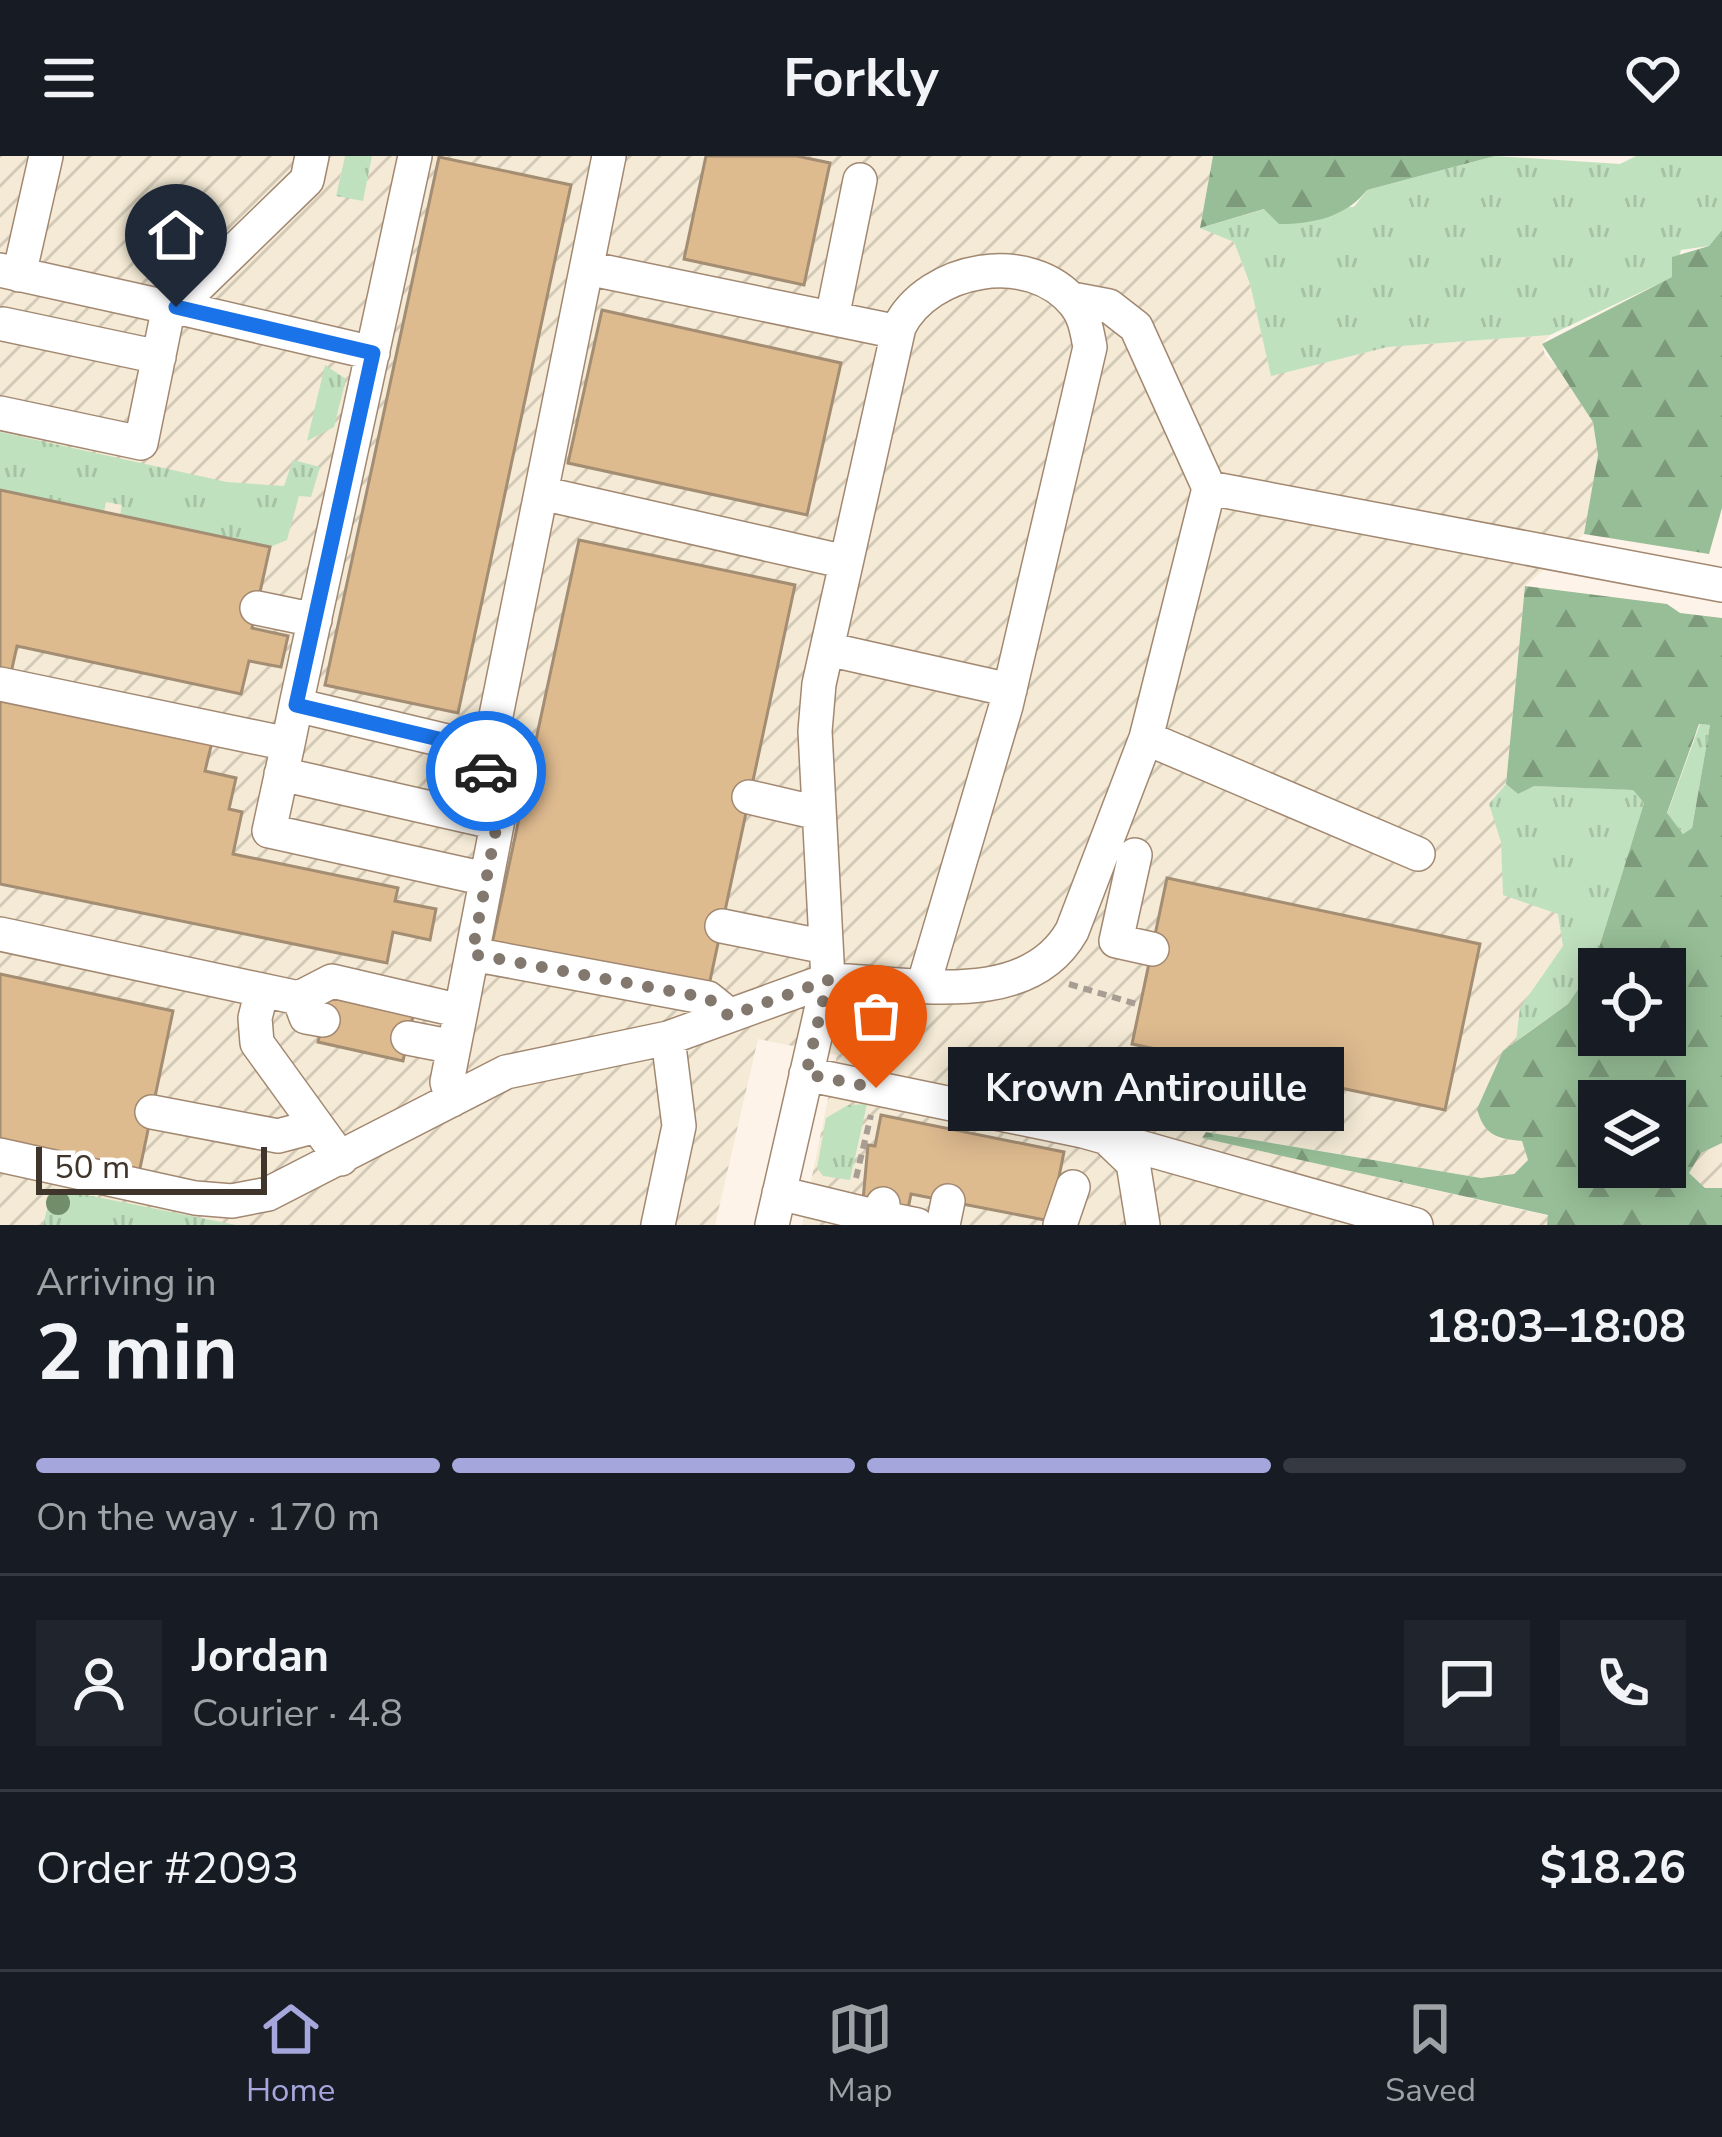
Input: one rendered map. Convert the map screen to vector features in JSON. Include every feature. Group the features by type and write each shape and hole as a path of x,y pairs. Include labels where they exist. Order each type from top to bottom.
{"street":[{"path":"46,156 9,272 172,312 373,353"},
{"path":"0,413 141,443 172,312 307,180 312,156"},
{"path":"415,156 268,831 486,879"},
{"path":"452,1100 447,1082 500,808 485,770 609,156"},
{"path":"832,318 860,180"},
{"path":"587,268 898,332"},
{"path":"722,926 827,963 924,983 986,985 1030,973 1059,954 1146,737 1209,488 1136,327 1109,306 1072,299 1028,276 998,270 954,278 910,306 898,332 827,650 815,731 827,963 775,1209 873,1208 917,1225"},
{"path":"924,983 1010,690 1090,347 1084,319 1072,299"},
{"path":"3,324 159,357"},
{"path":"1209,488 1722,585"},
{"path":"542,493 846,562"},
{"path":"256,608 315,620"},
{"path":"827,650 1010,690"},
{"path":"0,684 284,759 497,823"},
{"path":"296,705 489,751"},
{"path":"1146,737 1418,854"},
{"path":"749,797 818,813"},
{"path":"1116,941 1135,855"},
{"path":"1072,931 1152,949"},
{"path":"0,934 262,990 311,1009 332,981 461,1011"},
{"path":"472,954 708,998 729,1016"},
{"path":"0,1155 195,1198 232,1201 268,1194 537,1062 668,1038 729,1016 827,963"},
{"path":"262,990 255,1018 257,1043 340,1159"},
{"path":"408,1038 454,1047"},
{"path":"658,1225 679,1126 668,1038"},
{"path":"806,1074 1108,1138 1416,1225"},
{"path":"152,1112 278,1136 316,1126"},
{"path":"1108,1138 1133,1163 1143,1225"},
{"path":"1060,1225 1073,1187"}],"path":[{"path":"1030,973 1140,1005"},
{"path":"873,1105 862,1163 873,1208"}],"shaded area":[{"path":"0,156 345,156 336,195 363,200 372,156 1213,156 1200,227 1234,242 1250,284 1271,375 1388,347 1550,335 1542,344 1545,355 1564,373 1593,422 1598,455 1584,534 1525,586 1506,783 1633,790 1499,1139 1522,1140 1528,1160 1514,1174 1481,1178 1207,1132 1203,1138 1549,1216 1547,1225 802,1225 837,1055 758,1039 715,1225 125,1225 51,1189 43,1225 0,1225"},
{"path":"1722,1143 1722,1188 1705,1188 1688,1173 1701,1153"}],"green space":[{"path":"345,156 372,156 363,201 336,196"},
{"path":"1213,156 1495,156 1367,190 1339,213 1316,220 1279,224 1264,209 1200,228"},
{"path":"1495,156 1620,164 1636,156 1722,156 1722,230 1709,246 1681,250 1673,277 1550,335 1388,347 1271,376 1250,284 1234,242 1200,228 1265,209 1354,207 1367,190"},
{"path":"1722,230 1722,508 1709,554 1584,534 1598,455 1593,422 1542,344 1672,277 1672,257 1709,246"},
{"path":"325,365 346,379 334,427 307,441"},
{"path":"0,432 227,482 284,486 293,460 320,467 311,497 299,496 287,540 270,547 120,516 122,505 106,502 104,512 0,490"},
{"path":"1525,586 1667,604 1680,613 1722,618 1722,1143 1701,1153 1689,1173 1705,1188 1722,1188 1722,1225 1547,1225 1548,1215 1202,1138 1206,1132 1481,1178 1514,1174 1528,1160 1522,1141 1493,1134 1477,1109 1503,1051 1568,1004 1578,989 1578,1056 1686,1056 1686,948 1599,948 1644,803 1633,790 1534,786 1518,794 1506,784","holes":["1699,724 1710,725 1692,828 1683,834 1667,813"]},
{"path":"1700,724 1710,725 1692,828 1683,834 1667,814"},
{"path":"1506,784 1518,794 1534,786 1633,790 1644,803 1599,948 1578,948 1578,989 1568,1004 1516,1041 1520,1008 1563,946 1558,914 1503,895 1501,842 1489,804"},
{"path":"867,1104 850,1180 823,1176 817,1168 826,1118 848,1105"},
{"path":"52,1188 236,1225 43,1225"}],"building":[{"path":"706,156 797,156 830,163 804,285 684,259"},
{"path":"439,157 571,185 458,713 325,685"},
{"path":"602,310 841,363 807,515 568,463"},
{"path":"0,490 270,547 252,628 288,636 281,667 249,661 241,694 17,646 11,673 0,671"},
{"path":"579,540 795,585 708,990 492,944"},
{"path":"0,698 212,742 205,771 236,778 229,809 242,812 233,854 398,888 395,901 436,909 430,940 393,932 387,963 0,884"},
{"path":"1167,878 1480,944 1445,1110 1132,1044"},
{"path":"0,974 173,1011 139,1173 0,1144"},
{"path":"328,997 413,1016 403,1061 318,1042"},
{"path":"881,1115 1064,1152 1050,1221 911,1194 908,1209 863,1200 868,1145 875,1146"}],"way so far":[{"path":"486,771 500,808 472,954 708,998 729,1016 828,980 806,1074 876,1088"}],"place":[{"name":"Krown Antirouille","path":"876,1088"}],"route":[{"path":"176,307 373,353 296,705 489,751 486,771"}]}
